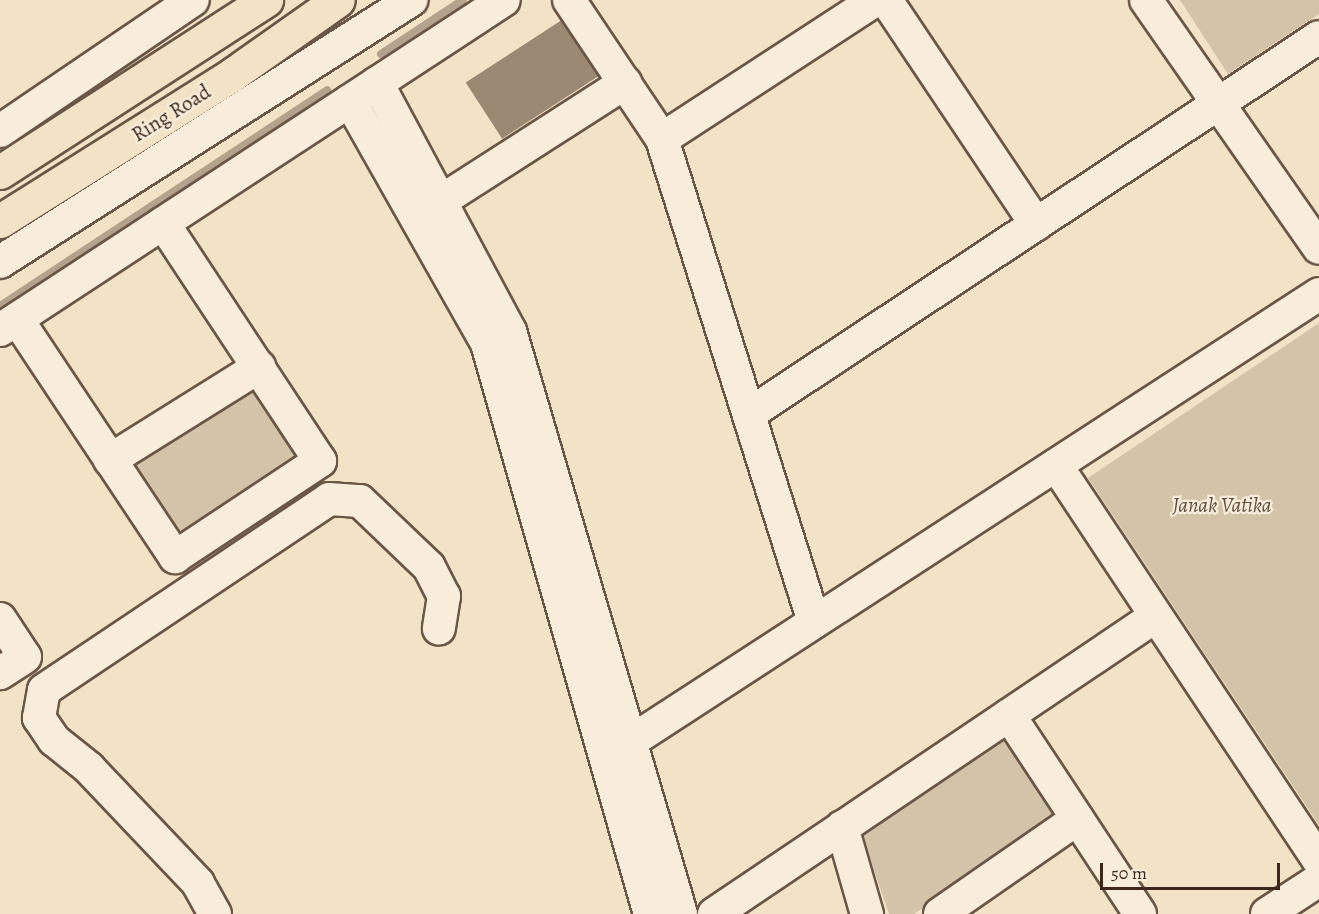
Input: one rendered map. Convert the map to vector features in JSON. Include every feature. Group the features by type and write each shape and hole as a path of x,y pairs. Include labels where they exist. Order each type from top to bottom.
{"highway":[{"name":"Ring Road","path":"0,172 266,0"},
{"name":"Ring Road","path":"0,221 233,74 338,0"}],"street":[{"path":"0,131 193,0"},
{"path":"0,262 412,0"},
{"path":"163,223 320,461 175,557 110,460 9,324 350,100 504,0"},
{"path":"569,0 662,139 814,622"},
{"path":"662,139 874,0"},
{"path":"886,0 1036,224"},
{"path":"1146,0 1319,248"},
{"path":"749,414 1319,37"},
{"path":"377,83 510,331 681,914"},
{"path":"441,201 625,83"},
{"path":"350,100 487,344 650,914"},
{"path":"605,758 1319,294"},
{"path":"110,460 259,367"},
{"path":"1056,465 1319,861"},
{"path":"215,914 198,883 89,768 54,740 39,718 44,690 328,499 360,501 429,567 444,596 439,629"},
{"path":"714,914 1156,616"},
{"path":"0,619 25,657 0,673"},
{"path":"1009,715 1140,914"},
{"path":"940,914 1077,819"},
{"path":"842,827 867,914"},
{"path":"1267,914 1319,880"}],"green space":[{"path":"1180,0 1319,0 1319,14 1228,74"},
{"name":"Janak Vatika","path":"1319,323 1319,825 1088,478"},
{"path":"257,386 304,459 182,538 135,466"},
{"path":"1005,736 1059,815 914,914 889,914 862,835"}],"building":[{"path":"568,16 604,72 502,139 466,82"}],"waterway":[{"path":"381,54 463,0"},
{"path":"0,306 327,90"}]}
